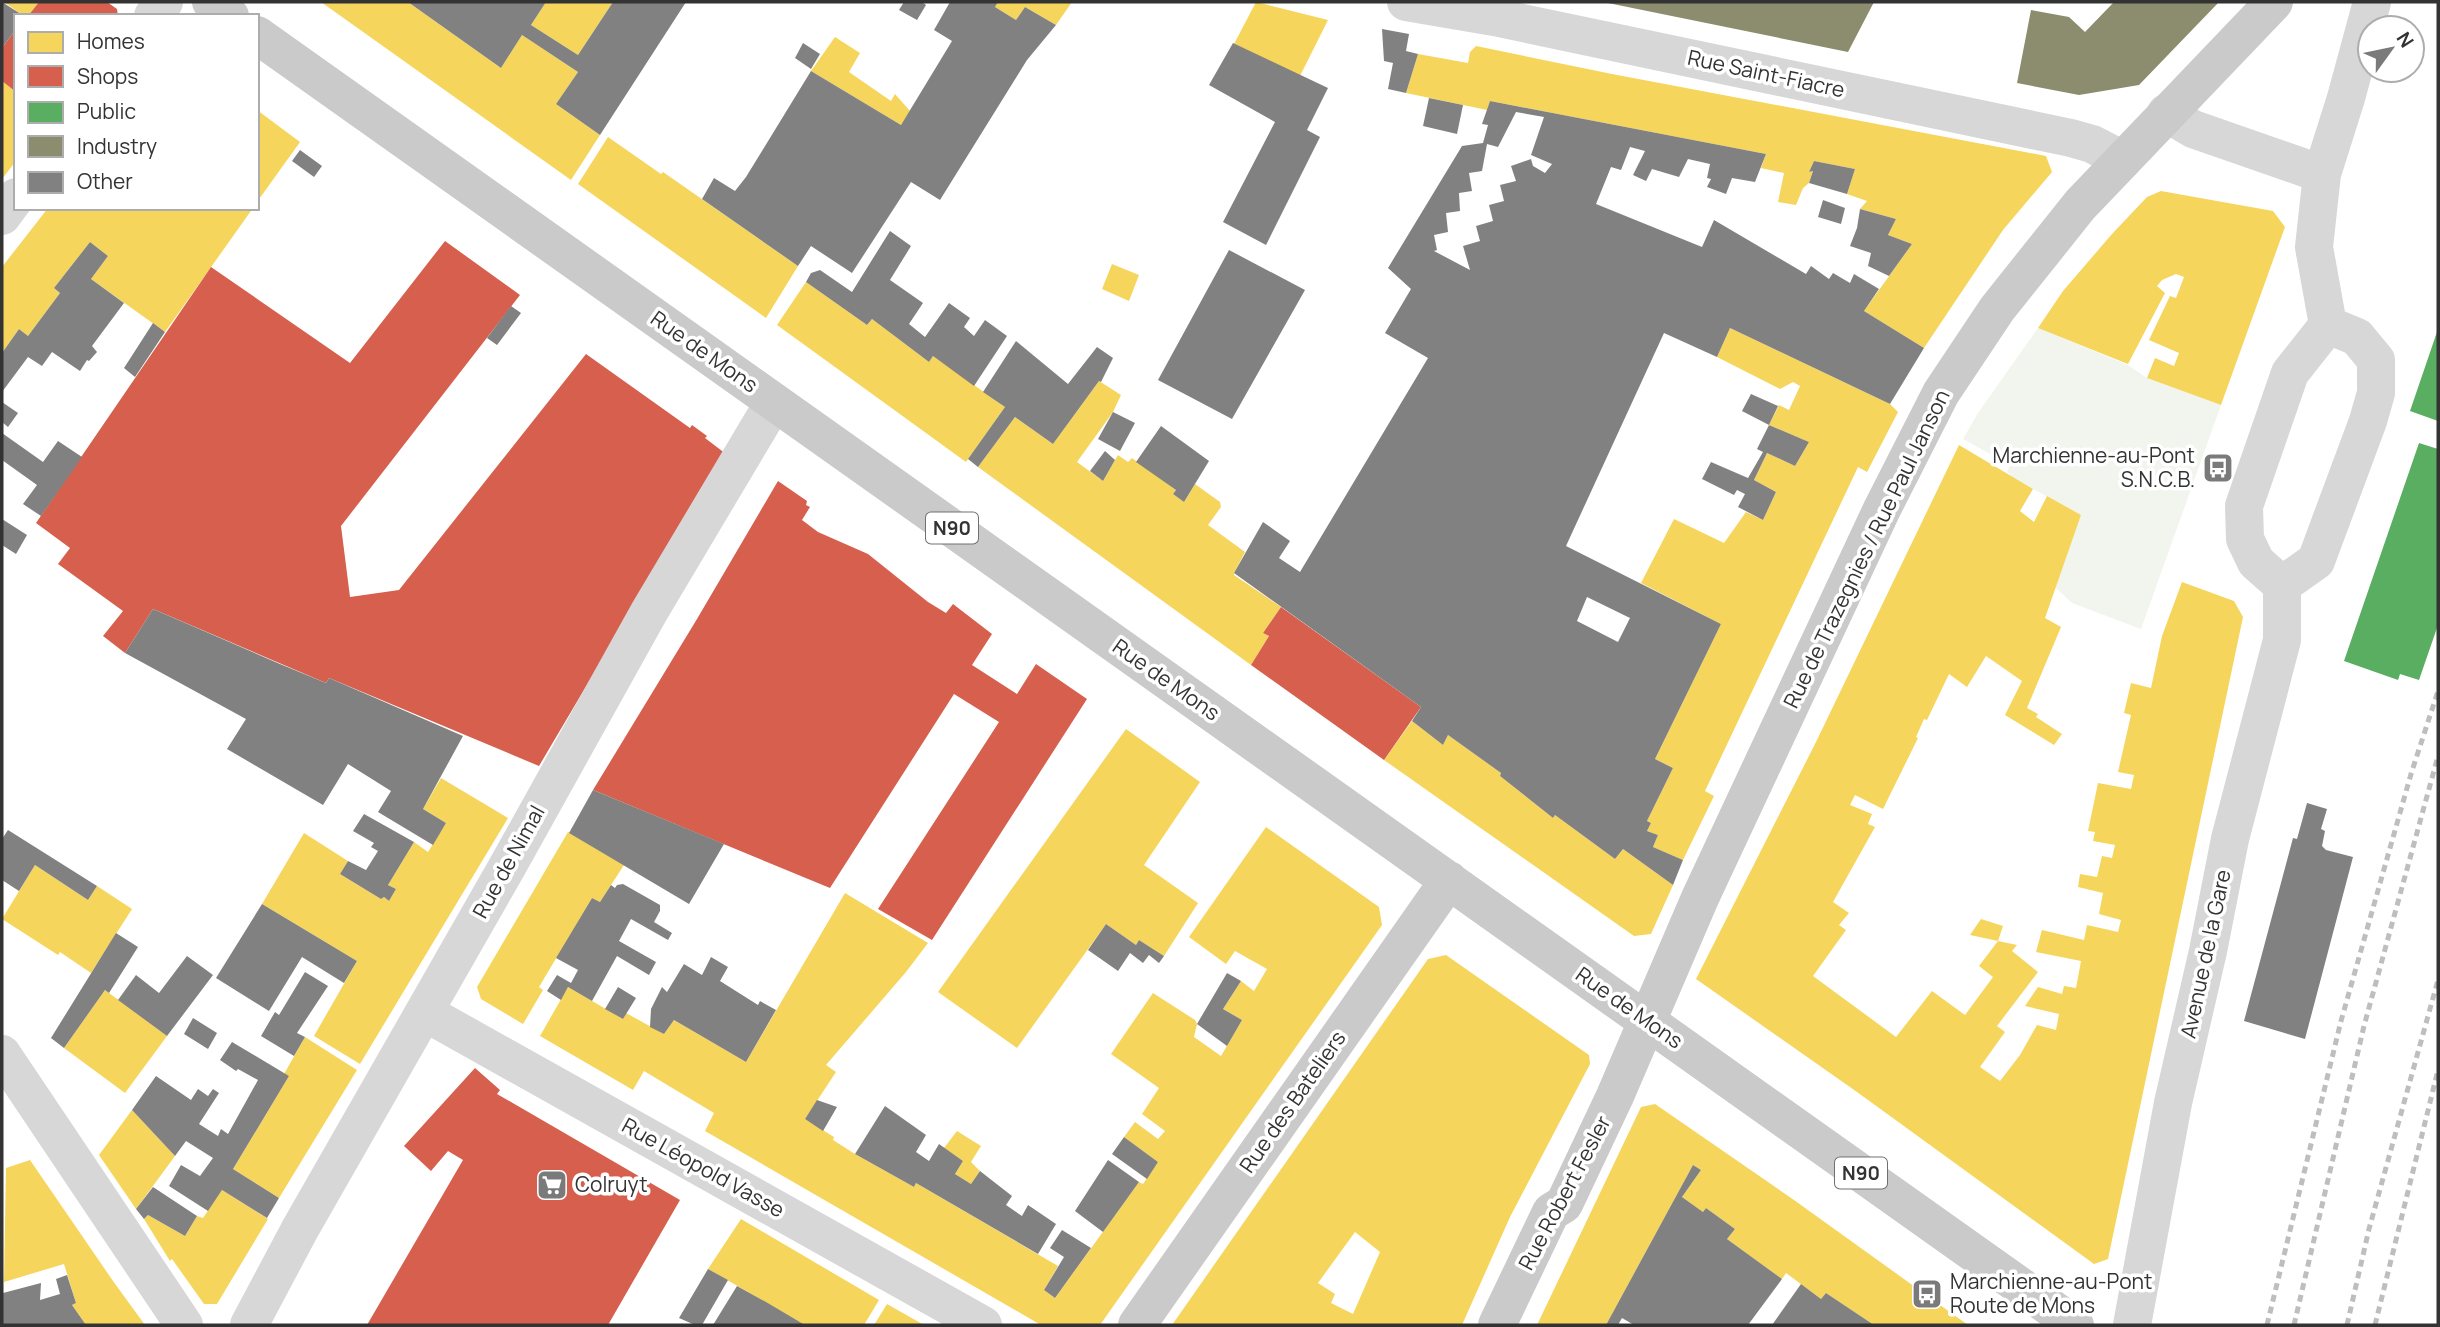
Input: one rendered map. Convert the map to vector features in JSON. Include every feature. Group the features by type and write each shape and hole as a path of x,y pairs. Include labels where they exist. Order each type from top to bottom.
{"main road":[{"path":"211,2 227,14"},
{"name":"Rue de Trazegnies / Rue Paul Janson","path":"1646,1020 1700,898 1882,509 1941,393 1997,309 2080,205 2274,2"},
{"name":"Rue de Mons","path":"259,36 2075,1325"},
{"name":"Rue des Bateliers","path":"1136,1325 1449,880"},
{"name":"Rue Robert Fesler","path":"1497,1325 1551,1212 1564,1204 1615,1096 1646,1020"}],"street":[{"name":"Rue Saint-Fiacre","path":"1406,2 1497,9 2071,138 2092,144 2123,160"},
{"path":"2328,325 2357,337 2376,360 2375,393 2368,421 2316,561 2282,585 2256,562 2250,550 2245,539 2244,506 2290,373 2328,325 2314,247 2322,174 2372,2"},
{"path":"2166,113 2193,129 2322,174"},
{"path":"2,216 14,200"},
{"name":"Rue de Nimal","path":"249,1325 300,1229 649,612 775,402"},
{"name":"Avenue de la Gare","path":"2132,1325 2173,1103 2208,951 2230,839 2282,640 2282,585"},
{"name":"Rue Léopold Vasse","path":"424,1012 983,1325"},
{"path":"2,1054 184,1325"}],"shaded area":[{"path":"2038,328 2128,365 2147,378 2221,405 2141,629 2072,603 2055,587 2081,515 2009,476 2007,472 2010,465 1963,439 1978,413"}],"building: Homes":[{"path":"4,2 39,2 30,14 21,14"},
{"path":"321,2 408,2 501,68 522,35 578,72 556,104 600,135 571,180"},
{"path":"546,2 613,2 578,55 531,25"},
{"path":"998,2 1072,2 1056,25 1025,7 1016,20 995,7"},
{"path":"1256,2 1328,20 1300,76 1234,44"},
{"path":"835,37 860,53 849,72 891,101 895,94 910,111 901,125 811,71"},
{"path":"1476,46 2046,156 2052,172 2003,230 1924,348 1864,311 1912,244 1888,235 1896,219 1860,209 1867,201 1847,194 1855,169 1814,161 1809,172 1813,171 1809,183 1803,188 1796,205 1778,202 1784,173 1761,168 1766,154 1490,101 1487,110 1406,93 1418,54 1468,63 1470,52"},
{"path":"2,81 14,90 14,164 2,179"},
{"path":"259,111 300,142 259,199"},
{"path":"608,137 798,266 766,318 578,184"},
{"path":"2161,191 2273,211 2285,227 2221,405 2147,378 2155,358 2174,366 2179,353 2149,340 2170,296 2176,298 2184,277 2176,274 2162,280 2157,286 2165,293 2128,364 2038,328 2063,291 2112,234 2147,197"},
{"path":"46,210 252,210 165,332 91,279 108,256 90,242 54,288 60,293 28,336 19,329 2,353 2,267"},
{"path":"1112,264 1139,275 1129,301 1102,289"},
{"path":"806,282 867,325 872,319 929,362 933,356 1005,407 966,462 777,325"},
{"path":"1730,328 1890,404 1898,412 1867,472 1858,467 1705,791 1714,796 1683,860 1653,847 1658,835 1647,831 1651,823 1647,821 1673,768 1655,759 1721,624 1641,583 1674,519 1724,543 1746,512 1763,520 1776,492 1754,480 1767,453 1795,466 1809,442 1769,425 1779,405 1789,410 1800,386 1793,382 1780,389 1717,357"},
{"path":"1099,381 1121,395 1113,412 1077,462 1103,481 1118,455 1128,462 1132,458 1176,490 1173,494 1184,502 1195,484 1220,502 1221,507 1208,525 1245,552 1234,575 1281,607 1263,633 1269,636 1251,665 978,467 1015,417 1053,444"},
{"path":"1959,445 2033,489 2020,511 2034,522 2047,496 2081,515 2045,618 2061,627 2027,708 2062,734 2054,745 2005,715 2022,681 1986,656 1967,687 1949,674 1927,720 1924,719 1916,737 1918,738 1883,809 1855,795 1850,805 1872,814 1868,824 1875,827 1833,902 1849,913 1839,925 1846,930 1813,976 1896,1037 1932,991 1965,1015 1993,977 1979,966 1998,941 2017,945 2012,951 2038,972 1997,1026 2005,1032 1980,1067 2000,1081 2020,1055 2037,1025 2056,1030 2059,1014 2025,1006 2038,987 2062,994 2064,986 2076,988 2081,961 2036,952 2042,930 2084,940 2087,925 2118,932 2121,920 2099,914 2103,893 2078,887 2080,874 2097,877 2102,856 2112,858 2115,845 2093,841 2095,832 2088,831 2098,783 2131,789 2134,775 2118,772 2131,715 2124,713 2131,683 2151,688 2162,636 2182,582 2234,601 2243,617 2108,1259 2094,1264 1696,979 1816,742"},
{"path":"1412,721 1443,745 1448,735 1501,773 1500,776 1553,818 1555,815 1615,859 1623,849 1673,885 1651,934 1634,936 1384,760"},
{"path":"1126,729 1200,782 1144,865 1198,903 1164,956 1139,940 1136,945 1106,924 1017,1048 938,992"},
{"path":"441,778 508,818 360,1064 314,1036 357,961 262,904 304,833 348,861 340,874 381,899 384,897 389,901 396,889 388,885 414,842 428,852 446,823 423,809"},
{"path":"1266,827 1379,907 1382,925 1100,1325 1041,1325 705,1131 714,1113 644,1071 633,1090 540,1036 568,987 623,1019 626,1013 664,1034 674,1020 746,1062 845,893 928,943 826,1065 836,1072 805,1119 855,1154 914,1187 916,1183 1058,1266 1044,1290 1055,1298 1139,1182 1143,1184 1158,1162 1124,1137 1135,1122 1158,1139 1165,1131 1142,1114 1159,1088 1111,1054 1153,993 1195,1020 1197,1024 1194,1037 1221,1056 1242,1020 1223,1009 1241,981 1254,991 1267,969 1235,951 1226,964 1189,937"},
{"path":"568,832 624,865 600,902 592,898 539,987 543,990 523,1024 481,999 477,987"},
{"path":"35,865 88,900 97,886 132,909 91,973 2,919"},
{"path":"1981,919 2003,926 1998,941 1970,935"},
{"path":"1446,955 1589,1055 1590,1064 1510,1217 1462,1325 1172,1325 1428,959","holes":["1355,1232 1380,1252 1353,1314 1331,1303 1335,1294 1318,1283"]},
{"path":"105,990 167,1036 125,1093 64,1048"},
{"path":"305,1037 357,1070 279,1198 233,1169 289,1076 284,1074"},
{"path":"1655,1104 1968,1325 1874,1325 1826,1293 1821,1299 1786,1273 1782,1279 1727,1239 1735,1229 1706,1208 1703,1212 1682,1197 1701,1170 1693,1165 1606,1325 1537,1325 1641,1107"},
{"path":"132,1110 175,1156 136,1209 99,1155"},
{"path":"957,1131 981,1146 971,1162 980,1171 971,1184 955,1174 963,1161 944,1148"},
{"path":"30,1160 145,1325 86,1325 72,1305 76,1303 64,1264 4,1282 6,1168"},
{"path":"222,1190 268,1219 217,1304 204,1304 172,1259 170,1261 144,1219 148,1215 185,1236 197,1216 203,1218"},
{"path":"741,1219 879,1300 864,1325 805,1325 708,1269"},
{"path":"887,1304 924,1325 874,1325"}],"building: Shops":[{"path":"39,2 107,2 117,9 118,14 30,14"},
{"path":"14,32 14,90 2,81 2,48"},
{"path":"445,241 520,295 341,526 350,597 399,590 586,354 690,428 692,425 726,454 539,766 329,678 326,683 153,609 125,653 103,636 123,611 58,564 70,548 36,523 211,267 350,363"},
{"path":"778,481 807,501 806,505 810,507 802,520 818,532 868,554 928,602 946,613 953,604 992,634 972,665 1017,694 1036,664 1087,699 932,940 878,909 999,722 954,694 830,888 593,790"},
{"path":"1281,607 1421,707 1384,760 1251,665 1269,636 1263,633"},
{"name":"Colruyt","path":"475,1068 500,1090 497,1094 680,1200 608,1325 367,1325 463,1160 448,1151 431,1171 404,1146"}],"building: Public":[{"path":"2438,329 2438,421 2410,411"},
{"path":"2419,443 2438,449 2438,625 2419,680 2400,674 2398,680 2344,661"}],"building: Industry":[{"path":"1603,2 1874,2 1848,52"},
{"path":"2114,2 2219,2 2139,85 2079,95 2017,83 2031,10 2069,17 2085,32"}],"building: Other":[{"path":"2,2 21,14 14,14 14,32 2,48"},
{"path":"408,2 546,2 531,25 578,55 613,2 686,2 600,135 556,104 578,72 522,35 501,68"},
{"path":"904,2 922,2 926,5 917,20 899,10"},
{"path":"950,2 998,2 995,7 1016,20 1025,7 1056,25 1027,60 940,200 911,182 852,273 811,246 798,266 702,199 714,178 735,191 811,71 901,125 952,41 934,30"},
{"path":"1382,29 1409,34 1406,51 1418,54 1406,93 1388,89 1393,63 1384,61"},
{"path":"803,43 820,54 811,69 795,58"},
{"path":"1233,43 1328,88 1307,130 1320,137 1266,245 1223,222 1275,122 1209,85"},
{"path":"1429,98 1463,105 1457,134 1423,126"},
{"path":"1490,101 1766,154 1755,182 1732,178 1726,194 1707,187 1711,179 1707,178 1710,164 1688,159 1679,177 1652,169 1646,181 1633,175 1645,151 1630,147 1621,170 1611,167 1596,204 1702,247 1714,220 1806,274 1811,266 1829,279 1833,273 1850,283 1854,274 1879,289 1864,311 1924,348 1890,404 1730,328 1717,357 1664,333 1566,546 1721,624 1655,759 1673,768 1647,821 1651,823 1647,831 1658,835 1653,847 1683,860 1673,885 1623,849 1615,859 1555,815 1553,818 1500,776 1501,773 1448,735 1443,745 1412,721 1421,707 1234,573 1263,522 1290,541 1279,558 1300,572 1428,358 1385,333 1411,289 1388,268 1462,146 1483,143 1488,125 1482,124","holes":["1516,112 1544,117 1531,155 1552,164 1545,173 1533,166 1531,159 1511,166 1516,181 1500,185 1504,201 1489,205 1493,221 1476,226 1480,241 1463,246 1470,270 1434,251 1437,250 1434,235 1448,232 1446,213 1460,211 1459,193 1472,191 1469,173 1482,171 1487,144 1498,147","1587,597 1630,618 1618,642 1577,621"]},
{"path":"300,150 322,166 314,177 292,161"},
{"path":"1814,161 1855,169 1847,194 1809,183 1813,171 1809,172"},
{"path":"1823,200 1845,208 1841,224 1818,217"},
{"path":"1860,209 1896,219 1888,235 1912,244 1889,276 1868,266 1871,253 1850,246"},
{"path":"890,231 911,246 890,280 923,303 909,324 925,337 949,303 970,318 964,327 974,336 985,320 1007,336 974,386 933,356 929,362 872,319 867,325 806,282 811,273 820,270 852,292"},
{"path":"90,242 108,256 91,279 124,303 92,346 97,352 87,360 80,371 52,352 42,366 28,357 2,392 2,353 19,329 28,336 60,293 54,288"},
{"path":"1229,250 1305,290 1232,419 1158,380"},
{"path":"511,306 521,313 497,345 487,338"},
{"path":"153,323 165,332 135,377 124,368"},
{"path":"1016,341 1068,384 1097,347 1113,358 1101,382 1099,381 1053,444 1015,417 978,467 968,459 1005,407 983,392"},
{"path":"1751,394 1778,406 1769,425 1742,411"},
{"path":"2,402 18,413 8,427 2,422"},
{"path":"1113,412 1135,423 1120,451 1098,439"},
{"path":"1769,425 1809,442 1795,466 1767,453 1754,480 1776,492 1763,520 1738,507 1745,494 1737,490 1734,495 1702,479 1711,462 1748,478 1763,452 1757,449"},
{"path":"1161,426 1209,461 1184,502 1173,494 1176,490 1136,462"},
{"path":"2,433 43,462 58,441 82,457 41,516 23,504 37,485 2,460"},
{"path":"1105,451 1115,460 1103,481 1090,471"},
{"path":"2,519 27,535 16,554 2,545"},
{"path":"153,609 326,683 329,678 463,736 423,809 446,823 433,845 378,812 391,791 348,764 323,805 227,749 246,719 125,653"},
{"path":"593,790 724,844 689,904 569,833"},
{"path":"2307,803 2327,809 2321,829 2325,831 2322,846 2326,850 2353,857 2305,1039 2244,1021 2293,838 2297,839"},
{"path":"364,814 414,842 388,885 396,889 389,901 384,897 381,899 340,874 348,861 366,870 378,851 371,847 374,843 353,831"},
{"path":"8,830 97,886 88,900 35,865 19,891 2,880 2,839"},
{"path":"623,884 660,905 654,922 672,933 668,940 631,919 619,941 656,962 649,975 617,956 592,1001 568,987 561,1000 547,991 557,975 571,983 578,970 556,958 592,898 600,902 611,885 615,888"},
{"path":"262,904 357,961 344,983 302,957 269,1011 216,978"},
{"path":"1106,924 1136,945 1139,940 1164,956 1159,963 1149,955 1143,963 1130,953 1118,971 1088,950"},
{"path":"116,933 138,947 109,993 105,990 64,1048 51,1038"},
{"path":"187,956 213,975 167,1036 118,1000 136,975 159,993"},
{"path":"711,957 728,967 720,981 758,1005 760,1001 776,1010 746,1062 674,1020 664,1034 650,1027 651,1009 662,987 667,992 684,964 702,975"},
{"path":"305,972 328,986 297,1033 305,1037 294,1056 261,1036 275,1012 279,1015"},
{"path":"1227,973 1241,981 1223,1009 1242,1020 1227,1046 1197,1024"},
{"path":"618,987 636,998 623,1019 605,1009"},
{"path":"193,1018 217,1033 208,1049 184,1034"},
{"path":"232,1042 289,1076 233,1169 279,1198 267,1218 222,1190 208,1211 169,1186 181,1165 200,1176 213,1158 186,1141 175,1156 132,1110 156,1076 191,1100 198,1089 208,1096 213,1089 219,1093 199,1124 218,1136 221,1129 228,1134 258,1080 238,1069 236,1071 220,1060"},
{"path":"817,1100 837,1107 823,1131 805,1119"},
{"path":"885,1106 926,1135 916,1152 929,1161 939,1144 963,1161 955,1174 971,1184 980,1171 1012,1196 1006,1205 1022,1216 1028,1205 1056,1224 1038,1254 916,1183 914,1187 855,1154"},
{"path":"1124,1137 1158,1162 1147,1179 1112,1154"},
{"path":"1108,1160 1139,1182 1103,1232 1075,1211"},
{"path":"1693,1165 1701,1170 1682,1197 1703,1212 1706,1208 1735,1229 1727,1239 1782,1279 1748,1325 1634,1325 1622,1318 1618,1325 1606,1325"},
{"path":"153,1187 197,1216 185,1236 148,1215 144,1219 136,1209"},
{"path":"1062,1230 1091,1248 1055,1298 1044,1290 1064,1257 1050,1248"},
{"path":"708,1269 728,1280 702,1325 695,1325 679,1318"},
{"path":"67,1275 76,1303 72,1305 86,1325 3,1325 3,1293 41,1283 40,1300 60,1294 56,1279"},
{"path":"1801,1284 1821,1299 1826,1293 1874,1325 1772,1325"},
{"path":"737,1286 766,1302 805,1325 713,1325"}],"railway":[{"path":"2267,1325 2341,1021 2411,774 2438,691"},
{"path":"2294,1325 2364,1026 2438,756"},
{"path":"2347,1325 2369,1229 2438,980"},
{"path":"2375,1325 2438,1070"}],"place":[{"name":"Marchienne-au-Pont S.N.C.B.","path":"2218,468"},
{"name":"Colruyt","path":"552,1185"},
{"name":"Marchienne-au-Pont Route de Mons","path":"1927,1294"}]}
